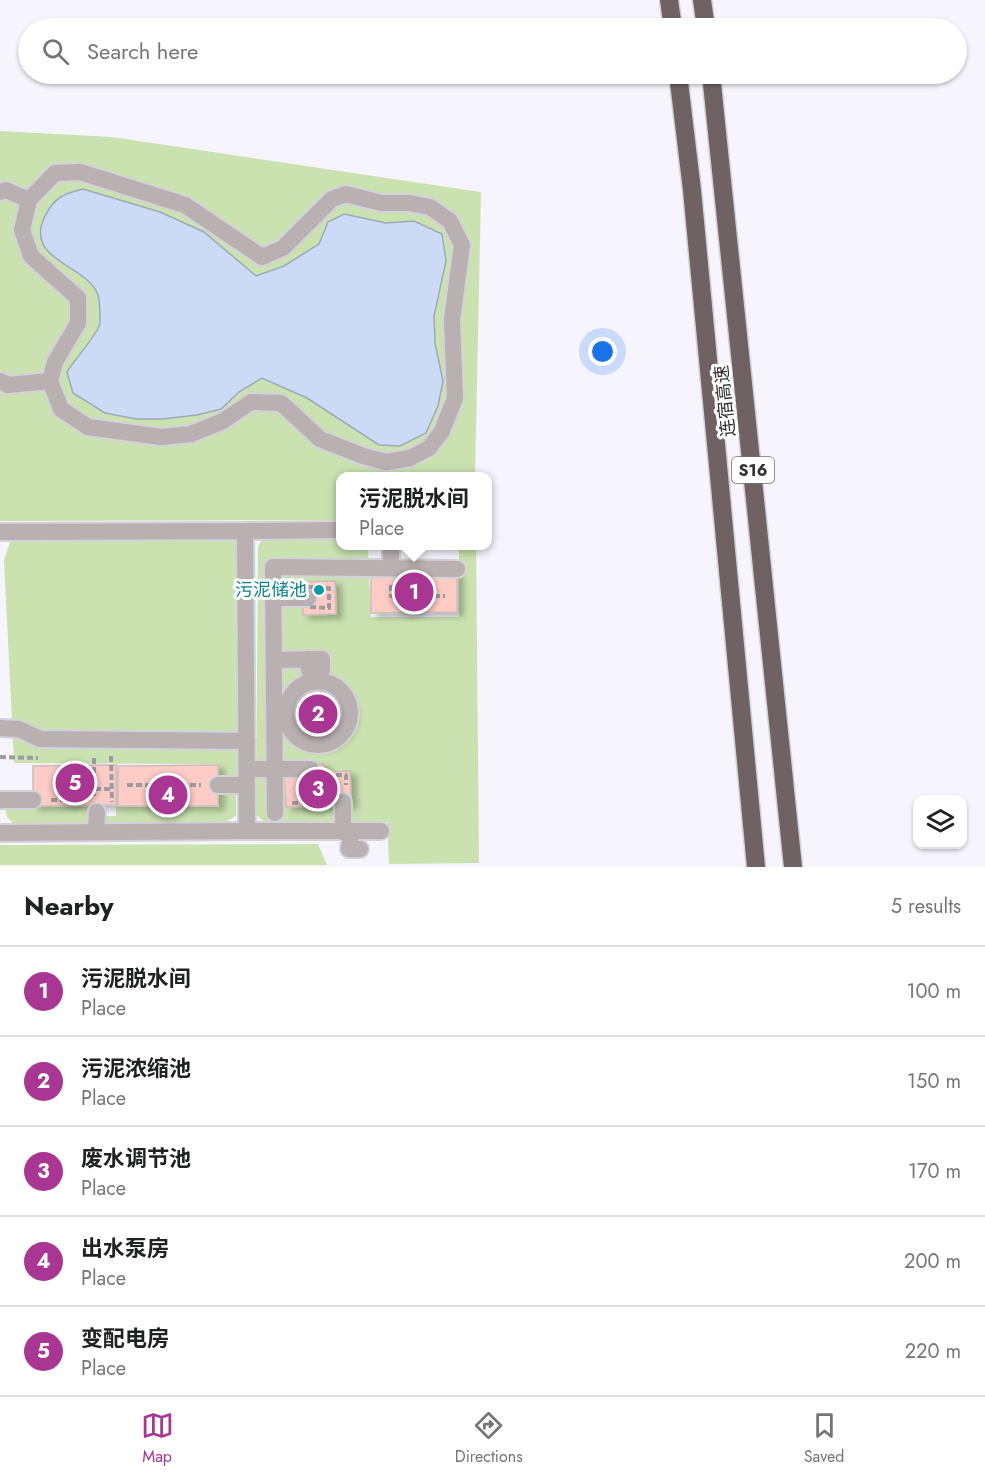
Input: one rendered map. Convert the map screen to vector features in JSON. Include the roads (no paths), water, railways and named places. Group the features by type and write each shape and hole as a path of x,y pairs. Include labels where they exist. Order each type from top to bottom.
{"highway":[{"path":"669,0 671,18"},
{"path":"702,0 705,18"},
{"name":"连宿高速","path":"679,84 693,202 756,867"},
{"name":"连宿高速","path":"712,84 793,867"}],"street":[{"path":"80,172 185,205 262,257 284,249 332,199 346,194 381,203 409,203 430,207 450,221 462,245 452,320 455,398 442,431 429,448 386,469 363,456 320,438 281,403 251,402 223,422 191,434 161,437 88,427 61,409 50,381 55,362 78,323 78,298 32,256 22,230 29,200 55,173 80,172"},
{"path":"0,192 6,190 29,200"},
{"path":"0,381 8,385 50,381"},
{"path":"0,532 336,530"},
{"path":"245,531 247,831"},
{"path":"391,550 391,568"},
{"path":"275,813 273,567 457,569"},
{"path":"273,598 308,598"},
{"path":"274,660 314,670 331,684 349,706 349,721 339,736 327,744 308,743 274,718"},
{"path":"274,718 314,670"},
{"path":"0,728 19,729 40,739 247,741"},
{"path":"218,785 275,769 315,772"},
{"path":"0,800 33,800"},
{"path":"343,802 349,849 360,849"},
{"path":"96,832 97,812"},
{"path":"0,821 0,833 381,831"}],"water":[{"path":"83,189 160,212 204,232 256,276 284,266 319,244 328,222 344,214 386,223 414,221 442,234 446,261 434,316 435,343 443,381 438,406 426,433 400,446 379,445 307,398 262,378 239,392 221,409 197,415 162,419 136,419 105,413 73,393 67,372 99,327 99,298 92,285 82,276 49,253 42,243 41,231 45,216 56,200"}],"place":[{"name":"污泥储池","path":"319,590"},
{"name":"污泥脱水间","path":"414,592"},
{"name":"污泥浓缩池","path":"318,714"},
{"name":"变配电房","path":"75,783"},
{"name":"废水调节池","path":"318,789"},
{"name":"出水泵房","path":"168,795"}]}
